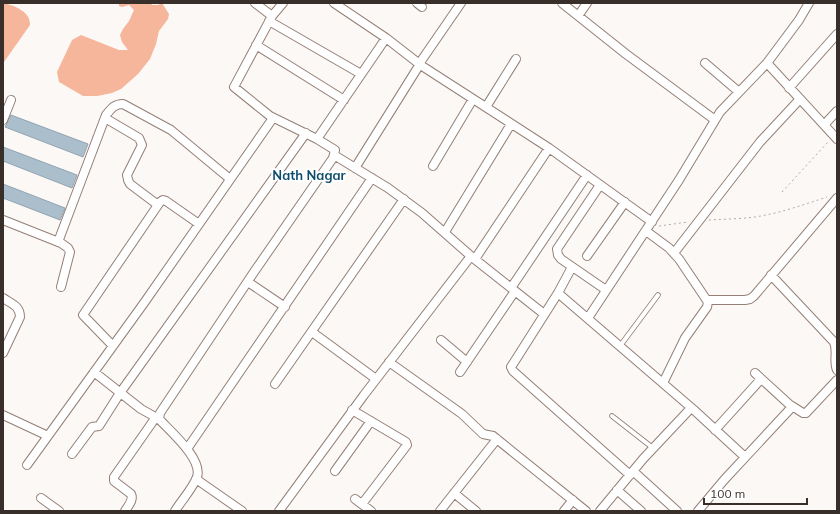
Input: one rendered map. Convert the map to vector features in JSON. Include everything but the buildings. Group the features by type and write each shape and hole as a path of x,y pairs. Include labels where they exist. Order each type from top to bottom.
{"street":[{"path":"255,3 271,18 361,74"},
{"path":"125,511 132,500 132,497 131,494 114,481 114,477 157,418 336,150 317,139 273,118 234,87 271,18 282,3"},
{"path":"334,3 386,38 419,64 550,148 652,222"},
{"path":"355,168 419,64 461,3"},
{"path":"562,3 626,54 715,120"},
{"path":"578,16 587,3"},
{"path":"588,318 652,222 724,107 767,63 799,20 809,3"},
{"path":"790,88 837,34"},
{"path":"317,139 386,38"},
{"path":"256,45 344,100"},
{"path":"486,107 516,59"},
{"path":"705,63 740,92"},
{"path":"767,63 835,138"},
{"path":"433,166 473,99"},
{"path":"674,254 764,137 800,99"},
{"path":"3,120 10,100"},
{"path":"58,242 105,118 112,108 118,104 123,104 171,130 230,179"},
{"path":"824,125 837,111"},
{"path":"105,118 139,138 141,141 142,145 127,175 128,180 130,184 158,205"},
{"path":"27,465 113,346 273,118"},
{"path":"445,232 512,124"},
{"path":"72,454 92,427 99,426 120,393 306,134"},
{"path":"283,509 352,410 473,257 550,148"},
{"path":"334,155 404,199 544,314"},
{"path":"460,372 587,175"},
{"path":"187,449 372,178"},
{"path":"600,184 557,249 560,259 606,290"},
{"path":"707,300 750,299 754,296 834,197"},
{"path":"275,384 404,199"},
{"path":"113,346 83,315 158,205 163,200 199,224"},
{"path":"588,256 625,202"},
{"path":"3,220 58,242 68,248 70,252 61,287"},
{"path":"646,231 669,248 707,300 707,307 685,338 663,384"},
{"path":"572,267 511,367 513,371 677,511"},
{"path":"771,275 834,342 837,348 837,370"},
{"path":"248,282 285,306"},
{"path":"558,292 745,457"},
{"path":"3,298 17,306 20,311 20,317 3,353"},
{"path":"312,332 376,380"},
{"path":"441,340 467,362"},
{"path":"389,362 462,414 483,434 491,435 497,439 586,511"},
{"path":"94,372 141,409 157,418 187,449 193,458 198,471 196,479 175,511"},
{"path":"755,373 792,406 803,413 806,413 837,380"},
{"path":"715,430 761,379"},
{"path":"698,511 724,480 790,410 792,406"},
{"path":"600,511 653,448 691,408"},
{"path":"352,410 406,442 407,445 362,504"},
{"path":"3,415 48,436"},
{"path":"336,471 371,421"},
{"path":"440,511 497,439"},
{"path":"196,479 232,508 242,511"},
{"path":"617,490 641,511"},
{"path":"454,493 476,511"},
{"path":"41,498 59,511"},
{"path":"355,499 371,511"},
{"path":"564,511 573,500"}],"lane":[{"path":"620,346 658,295"},
{"path":"612,416 653,448"}],"path":[{"path":"782,192 835,138"},
{"path":"652,222 659,226 699,221 754,217 834,197"}],"shaded area":[{"path":"3,3 17,7 28,16 30,20 30,25 4,62 3,62"},
{"path":"119,3 151,3 152,5 158,5 162,3 169,14 168,19 159,31 150,59 138,74 121,89 112,93 97,96 83,96 59,82 57,72 72,40 81,35 119,50 128,50 122,42 120,35 134,10 129,5 122,7 119,6"}],"district":[{"name":"Nath Nagar","path":"309,175"}]}
